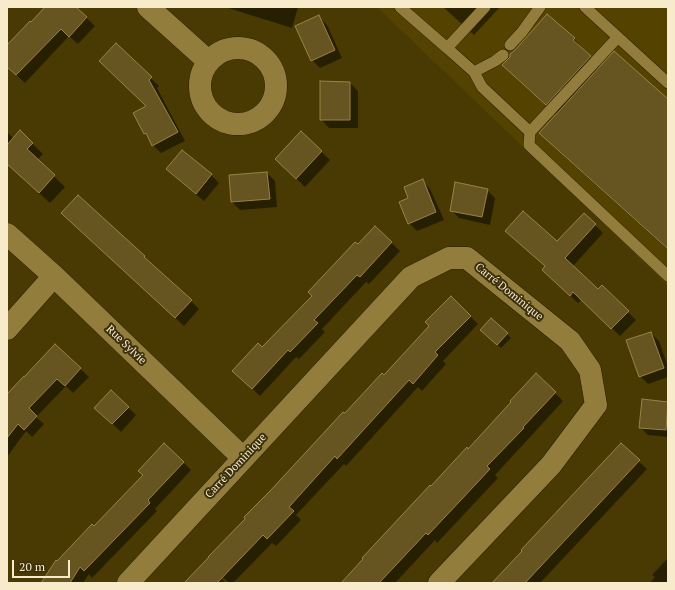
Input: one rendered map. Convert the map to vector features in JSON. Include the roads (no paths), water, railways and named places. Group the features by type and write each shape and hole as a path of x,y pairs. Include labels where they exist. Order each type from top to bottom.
{"street":[{"path":"148,7 208,61"},
{"name":"Rue Sylvie","path":"7,234 54,276 243,458"},
{"name":"Carré Dominique","path":"128,583 411,277 449,258 467,258 570,341 590,370 596,405 551,466 439,583"},
{"path":"7,329 54,276"}],"lane":[{"path":"400,7 474,72 482,87 530,132"},
{"path":"447,48 485,7"},
{"path":"510,46 540,7"},
{"path":"584,7 668,83"},
{"path":"618,37 530,132 529,145 668,276"},
{"path":"474,72 495,61 503,54"}]}
